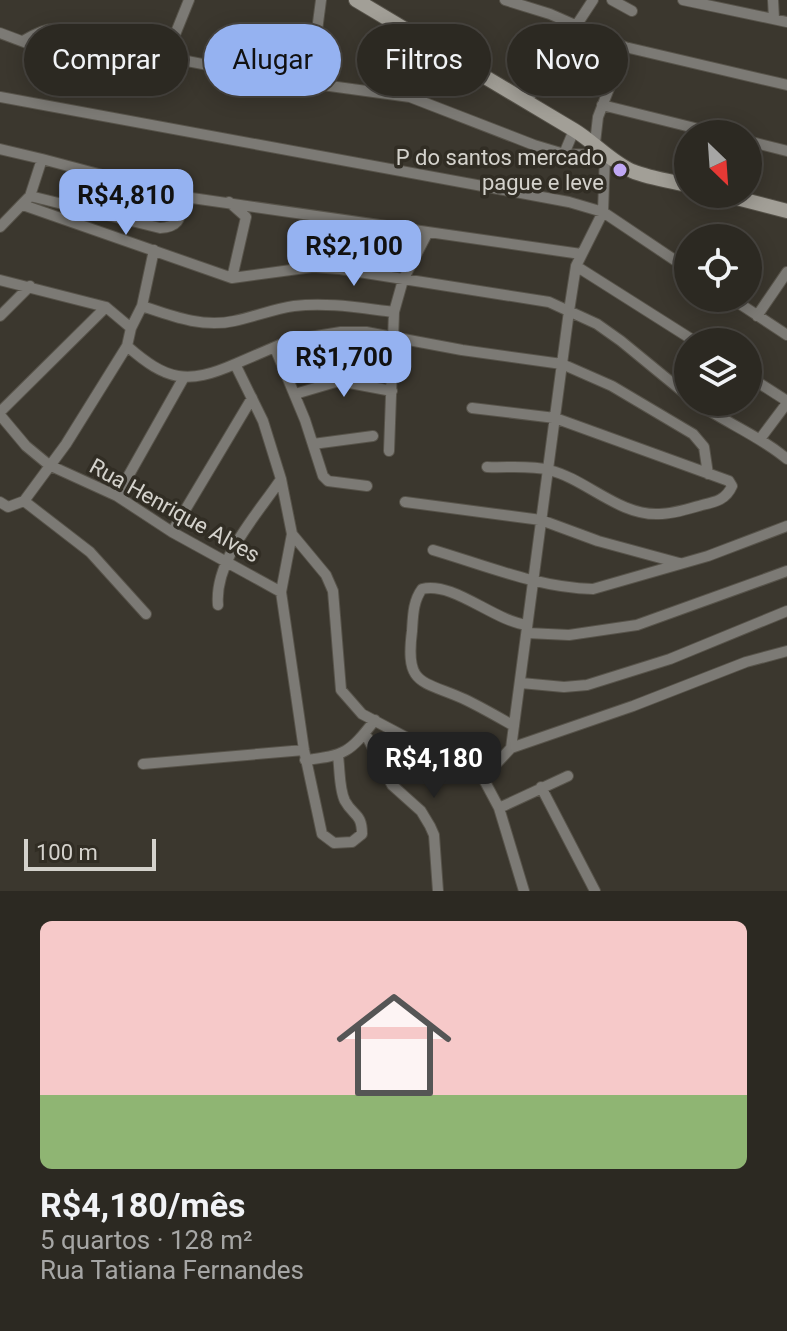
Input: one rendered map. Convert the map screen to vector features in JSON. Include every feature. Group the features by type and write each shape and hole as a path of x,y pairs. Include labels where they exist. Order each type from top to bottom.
{"street":[{"path":"179,24 189,0"},
{"path":"318,24 321,0"},
{"path":"356,0 395,24"},
{"path":"505,0 572,24"},
{"path":"579,24 593,0"},
{"path":"612,0 632,11"},
{"path":"684,0 787,22"},
{"path":"773,0 774,19"},
{"path":"0,33 23,41"},
{"path":"628,48 787,85"},
{"path":"491,81 574,130 632,171 674,182"},
{"path":"341,88 410,97 459,114 502,134 564,154 600,149"},
{"path":"526,102 530,96"},
{"path":"511,748 576,266 603,212 598,117 606,96"},
{"path":"0,97 540,195 603,212 674,260"},
{"path":"602,105 674,123"},
{"path":"564,154 574,130"},
{"path":"762,145 787,151"},
{"path":"0,149 185,197 581,254"},
{"path":"0,227 27,200 46,160"},
{"path":"27,200 160,228 173,227 177,223 185,197"},
{"path":"27,200 232,278 313,267 340,269 549,302 597,324 674,385"},
{"path":"228,202 246,217 232,278"},
{"path":"762,205 787,211"},
{"path":"389,451 394,312 403,280 428,232"},
{"path":"0,502 8,507 24,501 66,444 127,346 131,328 142,306 154,250"},
{"path":"576,266 674,328"},
{"path":"757,316 787,272"},
{"path":"0,280 106,307 131,328"},
{"path":"0,316 30,286"},
{"path":"142,306 178,318 214,323 235,321 271,310 320,304 394,312"},
{"path":"0,414 106,307"},
{"path":"751,312 787,335"},
{"path":"127,346 142,359 183,379 212,374 291,340 341,332 394,336 462,350 562,364 612,386 693,434 704,447 708,474"},
{"path":"275,348 295,394 322,473 328,481 367,486"},
{"path":"235,364 263,421 281,479 292,534 281,592 304,755 322,834 334,843 352,842 362,834 362,827 358,814 346,803 338,756"},
{"path":"117,496 183,379"},
{"path":"295,394 339,381 392,391"},
{"path":"760,439 787,402 762,385"},
{"path":"172,532 252,398"},
{"path":"472,408 555,418 731,483 729,493 724,498 661,514 629,508 581,482 548,469 487,467"},
{"name":"Rua Henrique Alves","path":"0,414 26,446 49,465 117,496 172,532 281,592"},
{"path":"717,416 760,439 787,459"},
{"path":"313,444 373,436"},
{"path":"218,605 217,588 225,561 281,479"},
{"path":"24,501 90,552 146,614"},
{"path":"405,502 541,520 598,541 682,564"},
{"path":"433,550 532,580 574,589 593,589 682,564 787,526"},
{"path":"292,534 326,575 333,591 341,690 362,714 483,778 499,808 524,891"},
{"path":"514,726 464,699 420,681 409,660 416,600 422,589 431,587 447,591 527,629 569,635 637,625 787,571"},
{"path":"521,683 564,687 587,685 670,659 787,611"},
{"path":"483,778 511,748 633,706 705,676 787,651"},
{"path":"143,764 338,756 351,747 375,720"},
{"path":"365,733 392,785 421,811 430,826 435,843 438,891"},
{"path":"499,808 568,776"},
{"path":"541,787 595,891"}],"place":[{"name":"P do santos mercado pague e leve","path":"620,170"}]}
